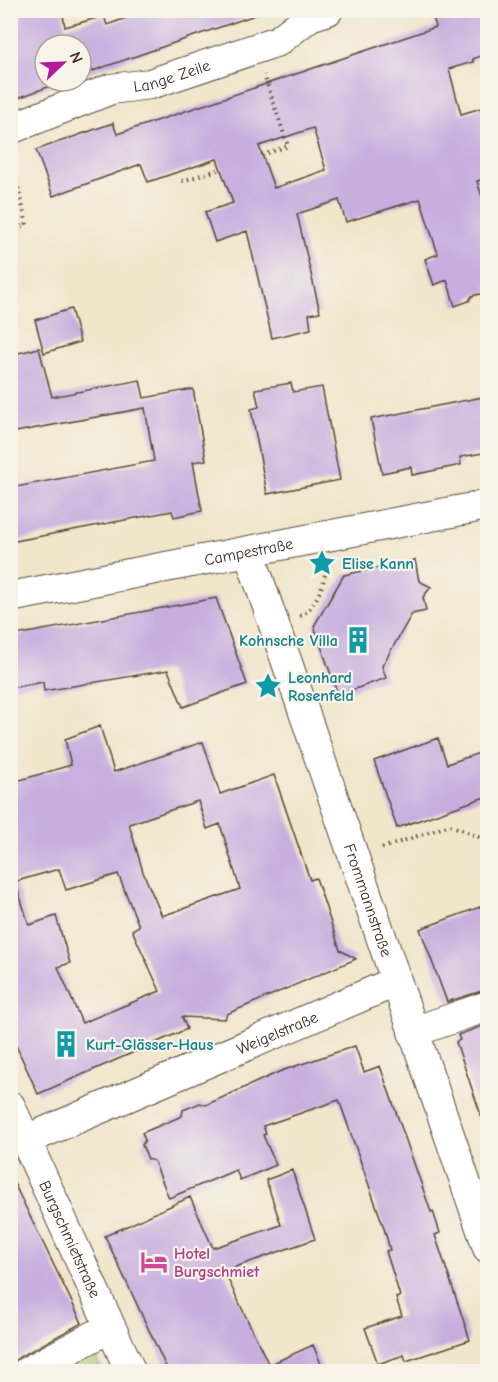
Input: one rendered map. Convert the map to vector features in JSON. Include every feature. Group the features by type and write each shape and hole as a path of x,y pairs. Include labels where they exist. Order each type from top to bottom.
{"street":[{"name":"Lange Zeile","path":"10,129 111,89 150,84 278,41 310,16 328,10"},
{"name":"Campestraße","path":"10,597 488,505"},
{"name":"Frommannstraße","path":"249,552 488,1248"},
{"name":"Weigelstraße","path":"26,1140 395,982"},
{"path":"413,1032 488,1006"},
{"name":"Burgschmietstraße","path":"10,1106 109,1328 131,1371"},
{"path":"27,1371 109,1328"}],"path":[{"path":"63,15 78,10"},
{"path":"88,10 90,20"},
{"path":"255,49 288,146 262,155"},
{"path":"10,154 27,225 10,229"},
{"path":"182,181 221,169"},
{"path":"274,626 305,614 319,593 326,570 318,538"},
{"path":"353,858 450,825 488,841"}],"green space":[{"path":"93,1351 102,1371 48,1372"}],"building":[{"path":"10,10 62,10 65,27 104,16 107,25 148,10 260,10 261,13 93,71 93,33 33,33 33,92 18,98 10,78"},
{"path":"452,10 488,10 488,53 473,59 473,62 449,69 461,114 488,106 488,178 477,181 488,215 488,292 472,296 469,301 455,306 447,280 434,285 425,259 438,254 420,199 346,222 339,200 297,214 320,312 309,314 311,329 272,338 247,231 215,242 205,212 233,203 217,159 148,182 141,164 53,196 36,150 113,123 117,134 436,27 433,17","holes":["313,128 326,170 274,188 259,146"]},
{"path":"71,309 80,342 44,353 35,320"},
{"path":"39,348 52,397 140,380 144,398 193,389 206,460 193,462 202,511 174,517 172,511 10,542 10,488 154,461 145,408 10,433 10,355"},
{"path":"291,383 293,392 322,387 340,480 267,494 251,409 259,407 255,389"},
{"path":"488,396 488,452 460,457 461,465 412,475 411,467 382,473 371,419"},
{"name":"Kohnsche Villa","path":"415,560 419,581 431,587 423,597 426,611 412,614 382,666 386,678 338,695 314,626 344,575"},
{"path":"216,598 247,684 183,707 168,670 44,691 43,682 10,688 10,636"},
{"path":"100,726 114,772 203,742 220,794 274,775 310,880 316,878 340,950 356,959 227,1014 225,1019 182,1017 187,1029 38,1094 10,1032 10,885 16,884 29,925 56,916 70,963 58,967 82,1023 160,991 132,930 139,926 118,874 66,890 59,869 10,883 10,783 71,765 65,739","holes":["198,801 207,829 220,824 240,889 162,916 143,872 129,824"]},
{"path":"438,738 447,764 488,750 488,796 397,828 374,761"},
{"path":"488,904 488,989 447,1002 420,929"},
{"path":"488,1024 488,1123 484,1124 456,1042 460,1040 458,1035"},
{"path":"355,1046 364,1072 380,1066 431,1212 433,1211 440,1233 435,1235 470,1340 406,1361 404,1355 378,1364 365,1328 402,1316 396,1298 400,1296 386,1251 390,1250 384,1228 339,1100 263,1126 266,1134 263,1135 276,1165 240,1180 236,1170 169,1198 154,1161 148,1159 142,1145 145,1140 142,1133 182,1116 183,1110 200,1103 206,1105 281,1071"},
{"path":"292,1170 315,1239 224,1271 269,1365 313,1345 324,1371 168,1371 105,1236 190,1197 213,1248 281,1225 266,1180"},
{"path":"10,1175 82,1323 19,1357 10,1365"}],"place":[{"name":"Elise Kann","path":"322,563"},
{"name":"Kohnsche Villa","path":"358,640"},
{"name":"Leonhard Rosenfeld","path":"268,686"},
{"name":"Kurt-Glässer-Haus","path":"66,1044"},
{"name":"Hotel Burgschmiet","path":"154,1262"}]}
